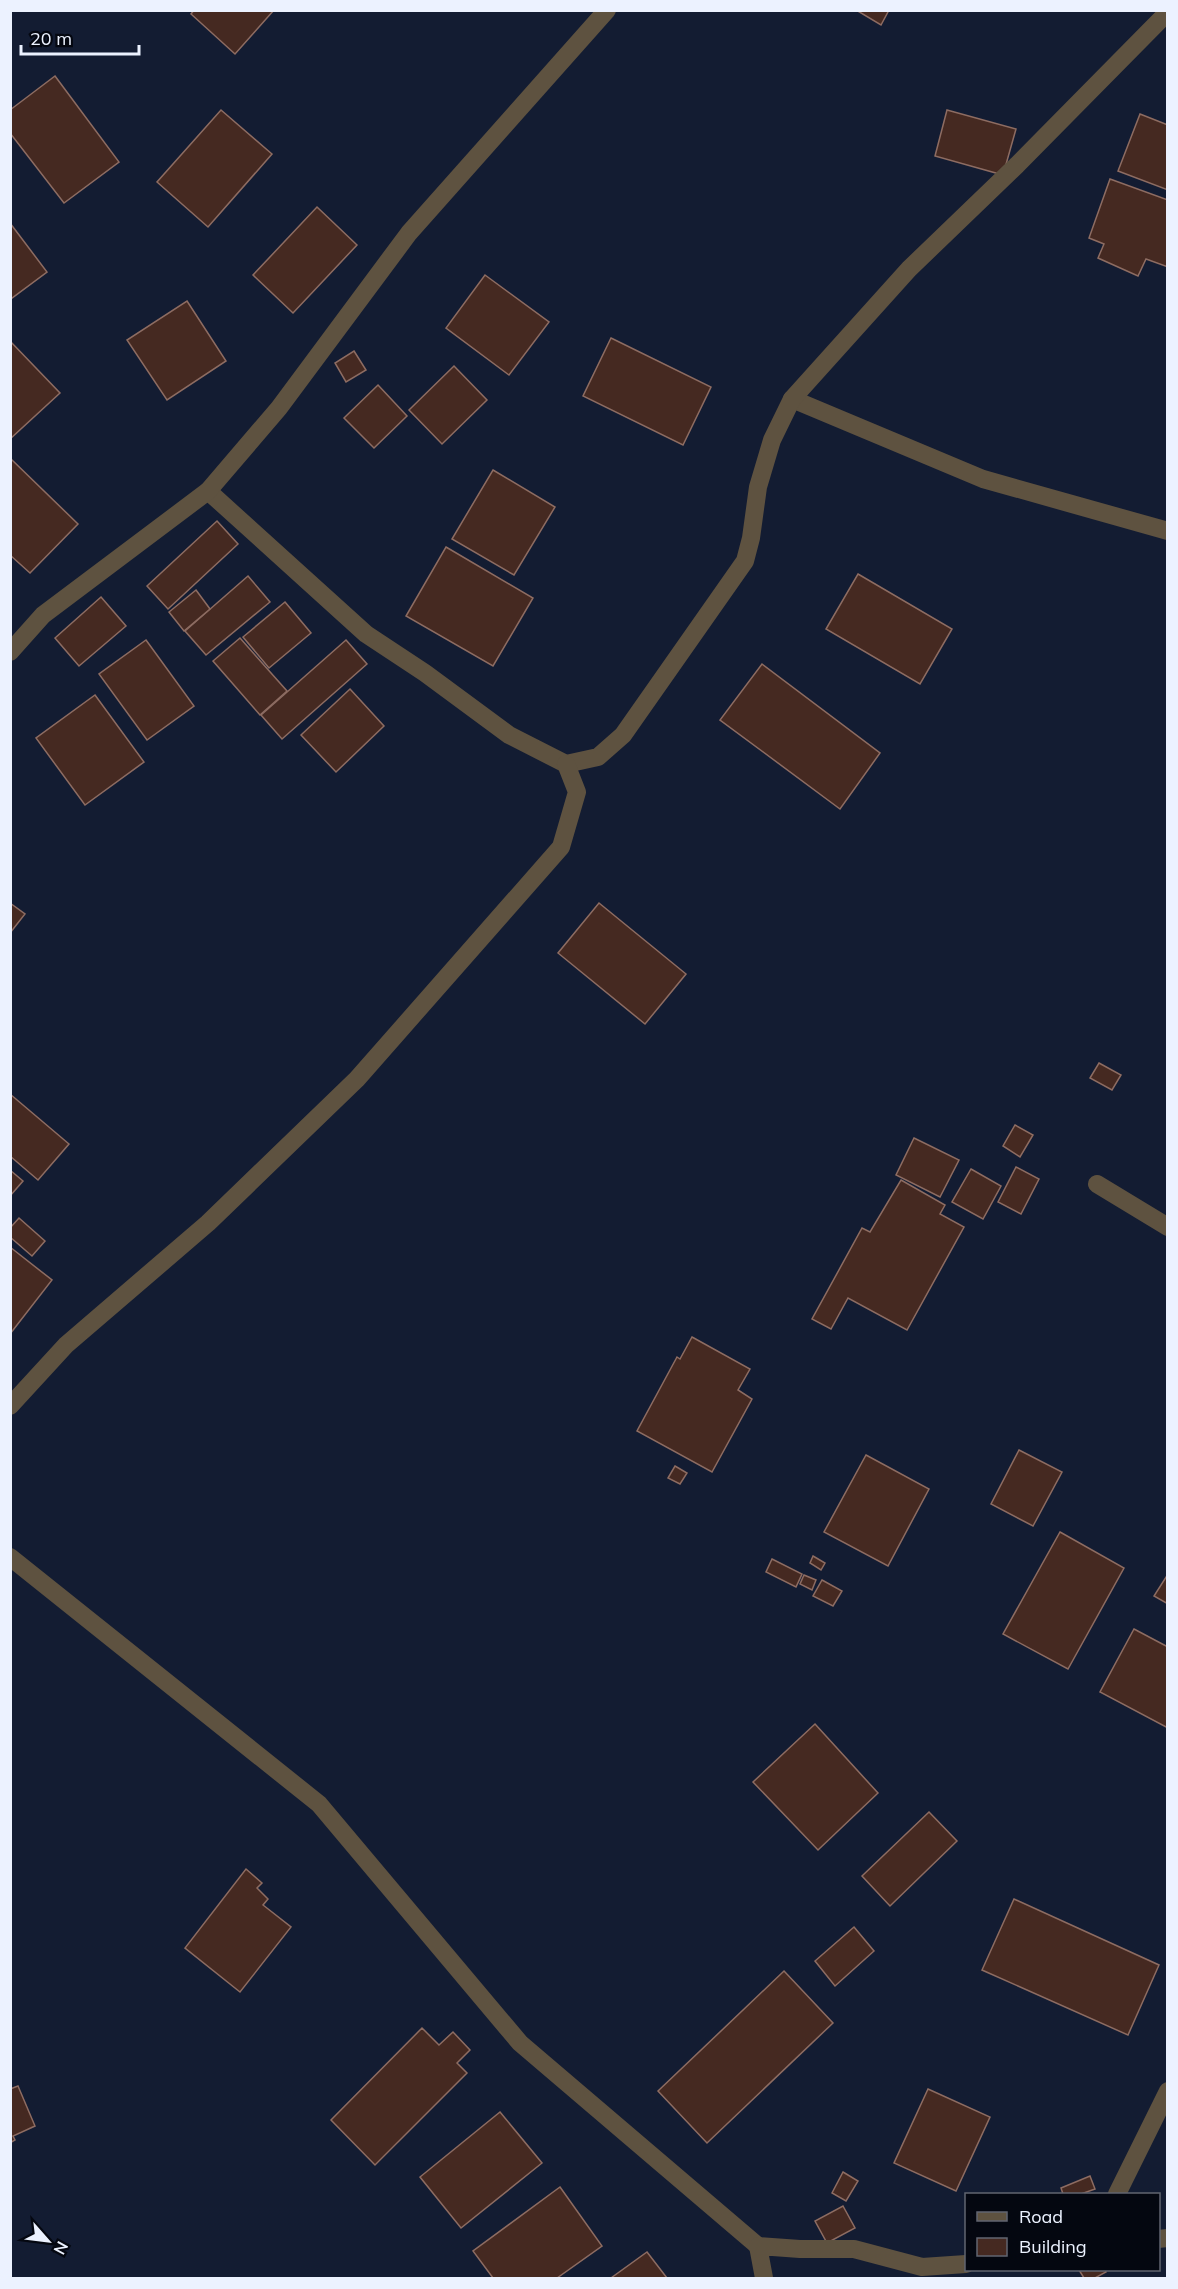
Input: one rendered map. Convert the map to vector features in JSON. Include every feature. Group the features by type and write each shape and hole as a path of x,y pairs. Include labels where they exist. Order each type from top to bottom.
{"street":[{"path":"10,652 43,615 208,491 279,408 409,233 607,10"},
{"path":"208,491 366,633 510,735 566,764 598,757 622,735 745,561 751,538 758,487 772,440 792,399 909,269 1017,165 1164,18 1167,12"},
{"path":"792,399 983,479 1167,531"},
{"path":"10,1406 66,1346 208,1223 357,1079 561,847 576,792 566,764"},
{"path":"1097,1184 1167,1227"},
{"path":"10,1557 319,1804 520,2043 758,2246 854,2249 922,2267 965,2264"},
{"path":"1118,2193 1167,2091"},
{"path":"758,2246 764,2278"}],"building":[{"path":"194,10 274,10 235,54 191,14"},
{"path":"856,10 889,10 881,25"},
{"path":"55,76 119,162 64,203 10,133 10,110"},
{"path":"221,110 272,154 208,227 157,182"},
{"path":"947,110 1016,129 1003,175 935,156"},
{"path":"1140,114 1168,125 1168,190 1118,171"},
{"path":"1110,179 1168,200 1168,267 1146,259 1138,276 1098,258 1104,244 1089,238"},
{"path":"317,207 357,245 293,313 253,275"},
{"path":"10,223 47,272 12,298 10,297"},
{"path":"485,275 549,322 509,375 446,328"},
{"path":"187,301 226,361 167,400 127,340"},
{"path":"611,338 711,387 683,445 583,396"},
{"path":"10,341 60,393 10,439"},
{"path":"354,351 366,370 346,382 335,363"},
{"path":"454,366 487,400 442,444 409,410"},
{"path":"378,385 407,416 374,448 344,418"},
{"path":"11,459 78,524 30,573 10,555"},
{"path":"493,470 555,507 514,575 452,539"},
{"path":"217,521 238,544 168,609 147,586"},
{"path":"446,547 533,598 493,666 406,616"},
{"path":"858,574 952,629 920,684 826,629"},
{"path":"248,576 270,602 206,655 185,631"},
{"path":"196,590 210,609 184,631 169,612"},
{"path":"101,597 126,626 79,666 55,638"},
{"path":"285,602 311,633 269,668 243,637"},
{"path":"240,638 287,691 260,715 213,661"},
{"path":"146,640 194,706 147,740 99,674"},
{"path":"346,640 367,664 282,739 261,715"},
{"path":"762,664 880,753 840,809 720,720"},
{"path":"350,689 384,726 336,772 301,735"},
{"path":"95,695 144,762 85,805 36,738"},
{"path":"10,903 25,914 10,933"},
{"path":"599,903 686,974 645,1024 558,953"},
{"path":"1099,1063 1121,1075 1112,1090 1090,1078"},
{"path":"10,1094 69,1144 38,1180 10,1156"},
{"path":"1015,1125 1033,1135 1020,1157 1003,1146"},
{"path":"914,1138 959,1160 940,1197 896,1175"},
{"path":"1016,1167 1039,1179 1021,1214 998,1202"},
{"path":"971,1169 1001,1186 983,1219 952,1202"},
{"path":"10,1170 23,1181 10,1196"},
{"path":"901,1180 945,1205 940,1214 964,1227 907,1330 848,1298 831,1329 812,1319 862,1228 870,1232"},
{"path":"19,1218 45,1241 32,1256 10,1237 10,1228"},
{"path":"10,1247 52,1280 10,1334"},
{"path":"692,1337 750,1369 738,1390 752,1399 712,1472 637,1431 677,1357 680,1359"},
{"path":"1019,1450 1062,1472 1033,1526 991,1504"},
{"path":"866,1455 929,1489 888,1566 824,1532"},
{"path":"675,1466 687,1473 680,1484 668,1478"},
{"path":"1060,1532 1124,1568 1068,1669 1003,1634"},
{"path":"813,1556 825,1563 821,1570 810,1563"},
{"path":"772,1559 802,1574 796,1587 766,1572"},
{"path":"1168,1574 1168,1604 1154,1596"},
{"path":"804,1575 816,1580 812,1590 800,1584"},
{"path":"822,1580 842,1591 833,1606 813,1596"},
{"path":"1134,1629 1168,1647 1168,1728 1100,1692"},
{"path":"815,1724 878,1793 818,1850 753,1782"},
{"path":"929,1812 957,1841 890,1906 862,1876"},
{"path":"246,1869 262,1883 257,1888 268,1899 263,1905 291,1927 240,1992 185,1948"},
{"path":"1014,1899 1159,1965 1128,2035 982,1970"},
{"path":"854,1927 874,1951 835,1986 815,1961"},
{"path":"784,1971 833,2023 707,2143 658,2091"},
{"path":"422,2028 439,2045 453,2032 470,2050 457,2063 467,2073 375,2165 331,2120"},
{"path":"18,2086 35,2126 13,2136 15,2140 10,2143 10,2089"},
{"path":"928,2089 990,2117 956,2191 894,2163"},
{"path":"500,2112 542,2163 461,2228 420,2177"},
{"path":"843,2172 858,2181 846,2201 832,2193"},
{"path":"1090,2176 1095,2189 1084,2193 1063,2193 1061,2188"},
{"path":"560,2187 602,2246 557,2278 493,2278 473,2251"},
{"path":"843,2206 855,2228 827,2243 815,2221"},
{"path":"647,2252 667,2278 611,2278"},
{"path":"1080,2271 1106,2272 1095,2278 1084,2278"}]}
